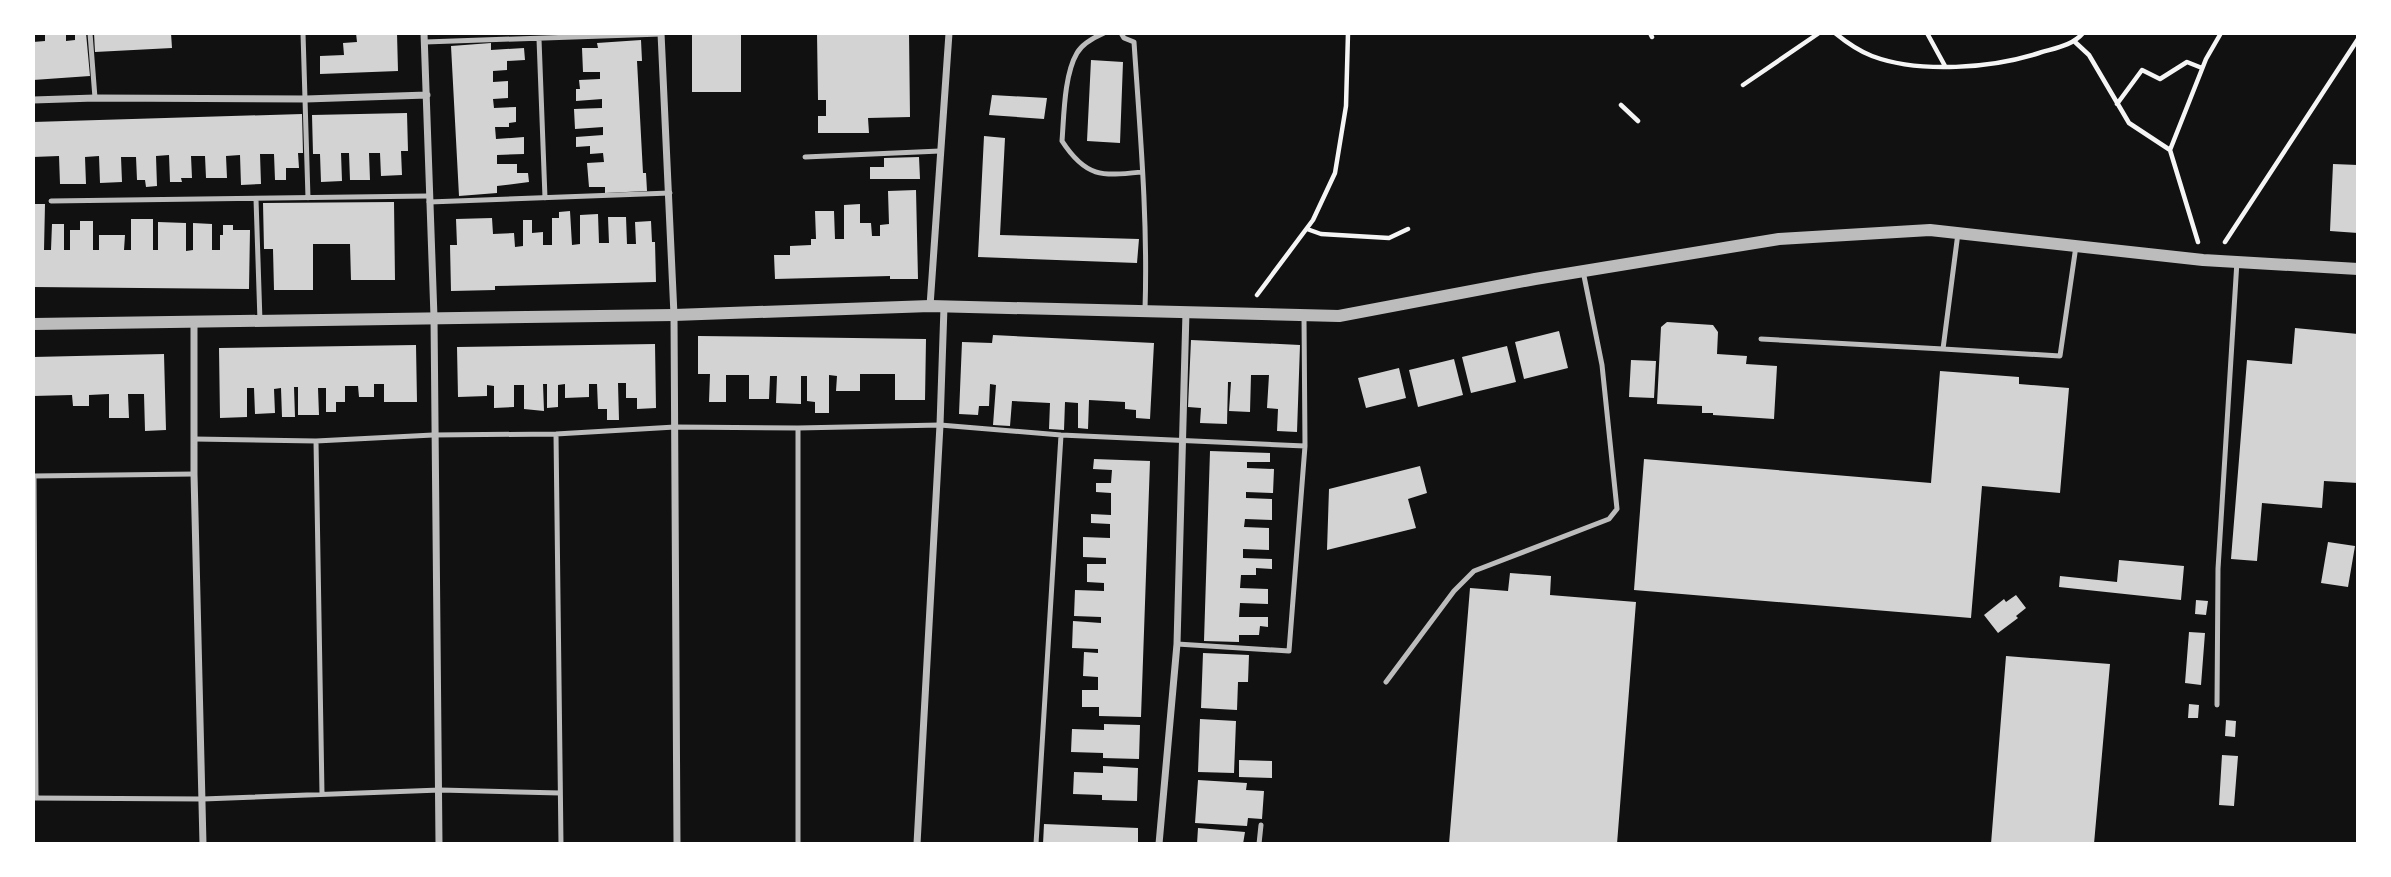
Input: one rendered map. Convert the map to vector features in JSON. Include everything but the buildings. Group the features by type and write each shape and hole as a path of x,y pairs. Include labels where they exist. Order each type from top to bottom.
{"street":[{"path":"424,33 434,317 433,435 439,844"},
{"path":"930,306 949,33"},
{"path":"661,34 674,315 677,844"},
{"path":"33,100 95,97 306,99 427,95"},
{"path":"33,324 674,315 930,306 1339,316 1583,271 1779,239 1930,230 2208,260 2358,269"},
{"path":"917,844 944,307"},
{"path":"1159,844 1177,644 1186,312"},
{"path":"194,323 194,474 203,844"}],"lane":[{"path":"90,33 95,97"},
{"path":"303,33 308,198"},
{"path":"1104,33 1078,51 1070,71 1062,141 1074,159 1090,172 1109,175 1142,172"},
{"path":"1121,33 1124,38 1134,42 1146,263 1145,311"},
{"path":"425,42 661,34"},
{"path":"539,39 545,198"},
{"path":"805,157 940,151"},
{"path":"51,201 545,198 670,193"},
{"path":"256,199 260,321"},
{"path":"1943,349 1958,233"},
{"path":"1761,339 2060,356 2076,246"},
{"path":"2217,705 2218,569 2237,261"},
{"path":"1386,682 1454,591 1474,571 1609,519 1617,509 1602,365 1583,271"},
{"path":"1177,644 1289,651 1305,446 1304,317"},
{"path":"194,439 316,441 675,427 940,425 1061,435 1305,446"},
{"path":"798,428 798,844"},
{"path":"556,433 561,844"},
{"path":"1035,844 1061,435"},
{"path":"316,441 322,794"},
{"path":"194,474 34,476 35,798 203,799 440,790 560,793"},
{"path":"1259,844 1261,825"}],"path":[{"path":"1242,314 1307,229 1335,173 1346,106 1348,33"},
{"path":"1743,85 1819,33"},
{"path":"1835,33 1872,56 1946,67 2015,61 2075,42 2083,33"},
{"path":"1927,33 1946,67"},
{"path":"2170,150 2202,68 2221,33"},
{"path":"2208,260 2358,39"},
{"path":"2075,42 2089,55 2129,123 2170,150 2208,260"},
{"path":"2117,104 2142,70 2160,79 2187,62 2202,68"},
{"path":"1620,104 1638,121"},
{"path":"1307,229 1321,234 1389,238 1408,229"}]}
